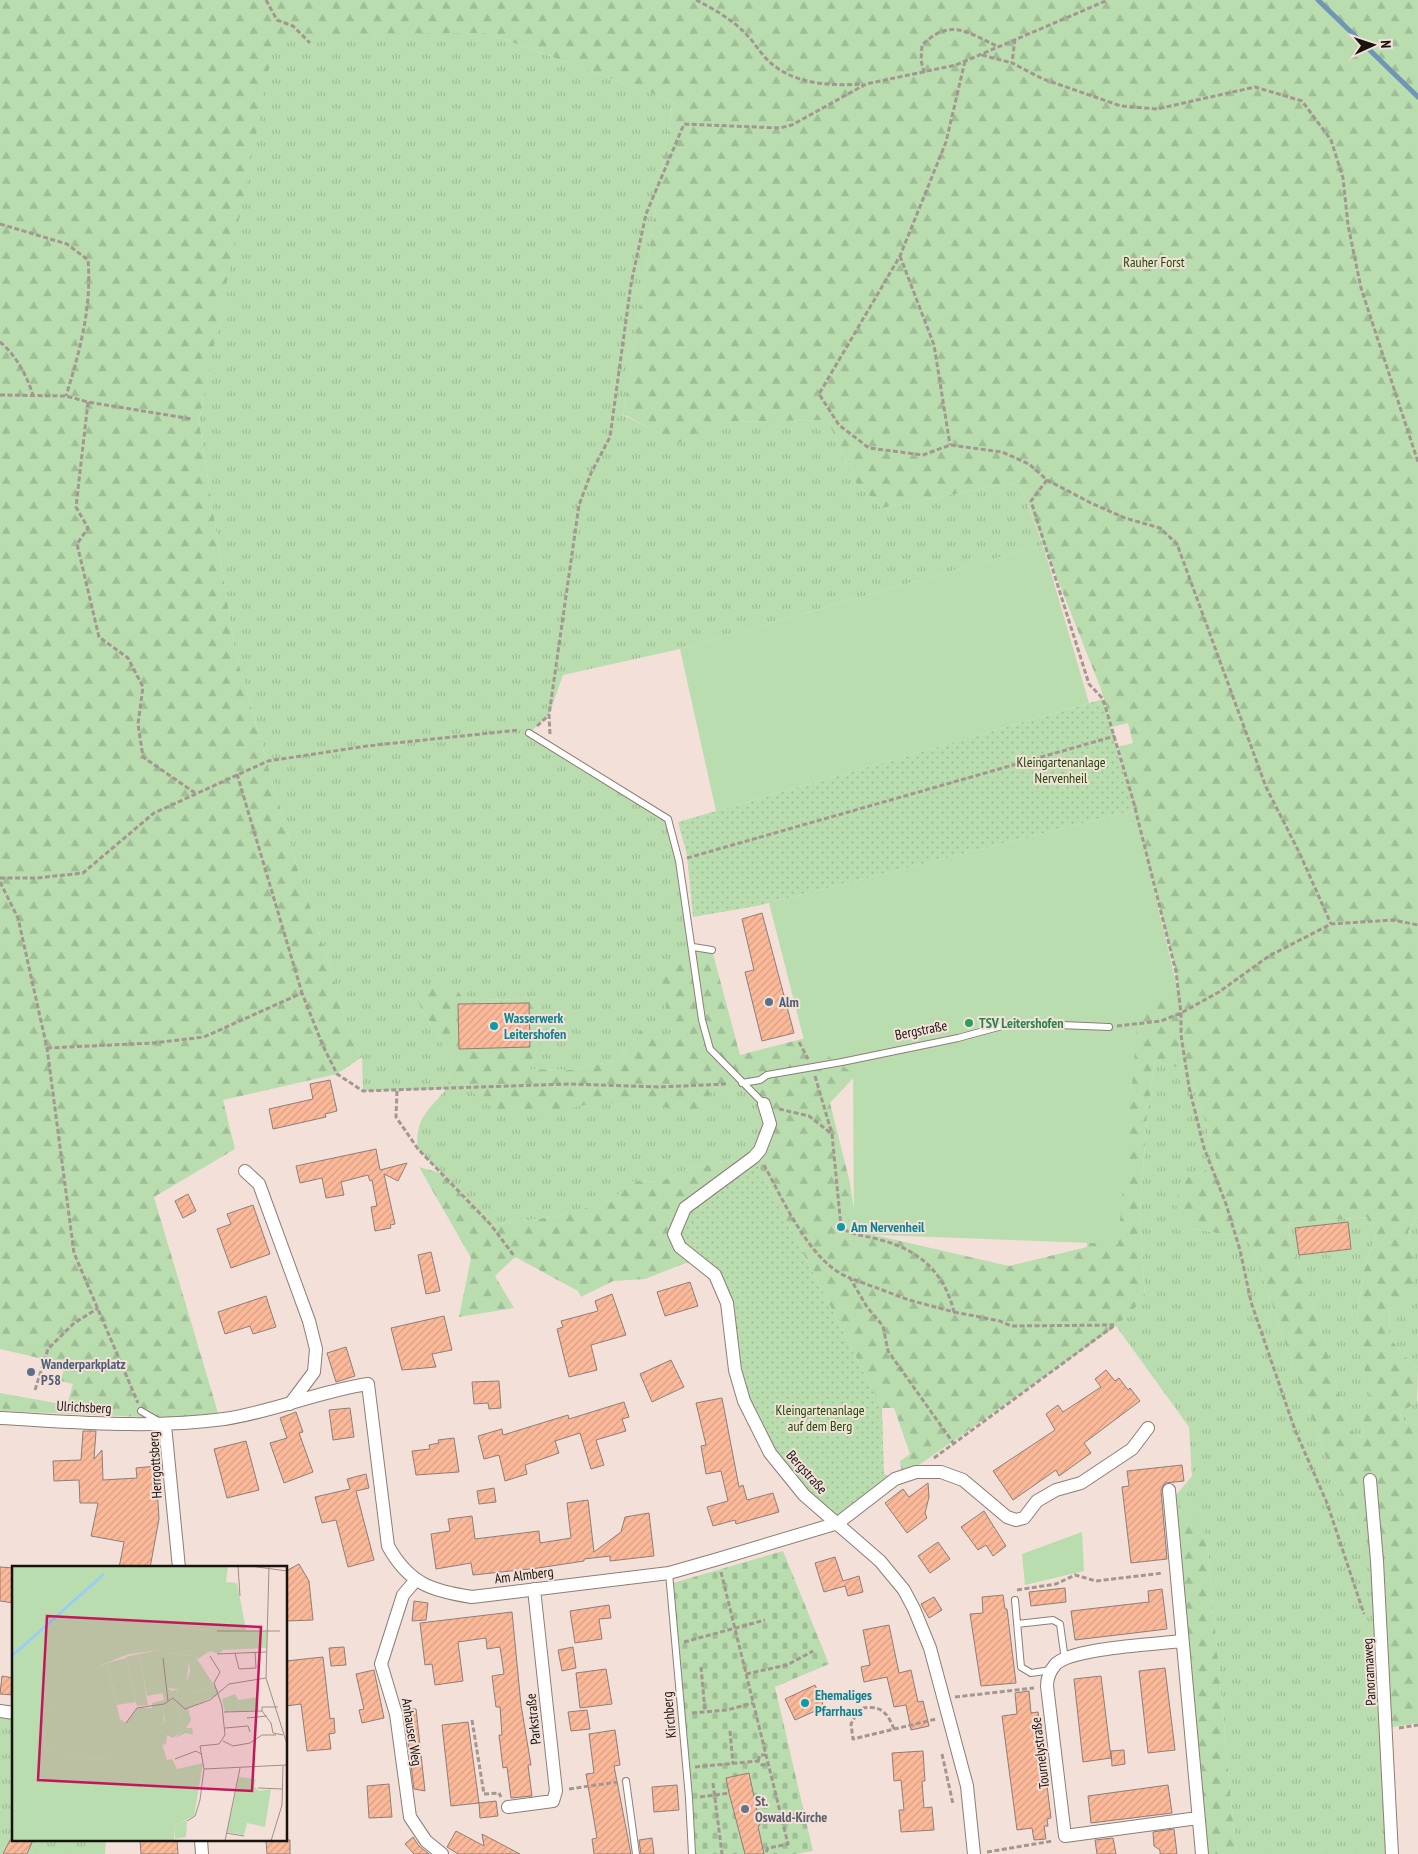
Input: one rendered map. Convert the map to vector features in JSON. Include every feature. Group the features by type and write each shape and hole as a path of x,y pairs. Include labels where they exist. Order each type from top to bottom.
{"street":[{"name":"Bergstraße","path":"764,1104 770,1124 757,1153 685,1208 674,1234 680,1247 715,1275 727,1303 735,1370 744,1400 770,1452 804,1495 880,1561 904,1590 930,1648 967,1786 979,1853"},
{"path":"245,1171 259,1184 309,1321 316,1349 314,1372 290,1404"},
{"name":"Am Almberg","path":"368,1384 388,1546 396,1561 416,1581 443,1593 472,1597 669,1573 838,1523"},
{"name":"Herrgottsberg","path":"179,1566 166,1425 260,1413 368,1384"},
{"name":"Ulrichsberg","path":"0,1418 166,1425"},
{"path":"838,1523 895,1479 916,1472 941,1472 963,1480 1008,1517 1016,1520 1024,1518 1038,1501 1056,1490 1080,1483 1132,1449 1148,1428"},
{"name":"Panoramaweg","path":"1373,1485 1392,1854"},
{"path":"1169,1490 1202,1854"},
{"name":"Anhauser Weg","path":"416,1581 403,1596 381,1664 396,1714 410,1817 426,1841 442,1854"},
{"name":"Parkstraße","path":"534,1589 556,1791"},
{"path":"1052,1670 1055,1664 1076,1655 1182,1642"},
{"name":"Tournelystraße","path":"1052,1670 1047,1686 1064,1836"},
{"path":"508,1807 554,1801 556,1791"},
{"path":"1064,1836 1198,1818"}],"lane":[{"path":"529,733 668,819 679,860 702,1020 710,1049 742,1083 758,1094 764,1104"},
{"path":"693,948 712,950"},
{"name":"Bergstraße","path":"742,1083 760,1080 767,1075 958,1038 1013,1023 1109,1027"},
{"path":"141,1411 166,1425"},
{"name":"Kirchberg","path":"669,1573 687,1768 692,1854"},
{"path":"1015,1600 1021,1667 1031,1672 1052,1670"},
{"path":"1017,1624 1053,1620 1060,1624 1065,1660"},
{"path":"626,1781 636,1854"}],"path":[{"path":"266,0 277,20 293,26 310,43"},
{"path":"696,0 710,7 745,33 771,64 799,80 837,86 866,84 924,73 965,61 1000,48 1016,39 1108,0"},
{"path":"924,73 921,60 922,44 935,32 959,29 1000,48"},
{"path":"1012,63 1016,39"},
{"path":"982,55 1012,63 1043,79 1121,106 1157,109 1255,87 1302,101 1331,140 1343,178 1348,225 1361,288 1418,462"},
{"path":"965,61 946,142 900,256 820,394 839,425 869,448 923,455 950,445 1002,452 1029,464 1047,480 1125,518 1160,528 1177,544 1266,787 1331,924"},
{"path":"550,747 549,715 579,505 591,472 610,437 631,284 646,214 684,124 780,128 792,125 866,84"},
{"path":"0,224 67,244 88,260 90,288 79,355 66,396"},
{"path":"900,256 934,345 950,445"},
{"path":"0,342 28,379 33,395"},
{"path":"0,395 66,396 88,402 192,419"},
{"path":"88,402 76,507 88,528 77,544 99,637 128,658 144,687 138,724 143,757 196,793"},
{"path":"1047,480 1031,502 1089,684 1103,699 1133,800 1176,972 1181,1013 1181,1035 1189,1087 1204,1148 1226,1204 1240,1250 1254,1312 1296,1430 1327,1503 1366,1620"},
{"path":"0,878 36,878 83,873 154,813 268,761 367,746 516,730 529,733 549,715"},
{"path":"679,860 1115,736"},
{"path":"237,774 302,993 323,1046 338,1074 363,1091 568,1084 658,1087 742,1083"},
{"path":"0,883 18,918 46,1048 74,1253 141,1411"},
{"path":"1109,1027 1161,1021 1181,1013 1219,992 1269,956 1331,924 1393,920 1418,925"},
{"path":"46,1048 153,1043 204,1037 302,993"},
{"path":"798,1042 812,1067 832,1134 841,1227 852,1234 878,1239 909,1250 932,1266 940,1277 954,1312"},
{"path":"397,1091 396,1117 418,1149 491,1225 516,1257"},
{"path":"793,1111 808,1116 832,1134"},
{"path":"757,1153 799,1228 825,1262 850,1278 909,1300 954,1312 1000,1321 1011,1326 1115,1325 916,1472"},
{"path":"850,1278 867,1307 883,1326 888,1350 954,1444"},
{"path":"35,1390 48,1349 73,1324 98,1308"},
{"path":"718,1559 788,1844 768,1848 764,1854"},
{"path":"1015,1600 1017,1588 1056,1584 1075,1576 1096,1582 1176,1572"},
{"path":"675,1644 765,1620"},
{"path":"746,1674 787,1665 813,1651"},
{"path":"701,1667 705,1711 727,1710 753,1703"},
{"path":"943,1698 1047,1686"},
{"path":"894,1729 891,1720 882,1710 871,1706 859,1709 851,1724 853,1739 948,1716"},
{"path":"472,1720 484,1794 499,1793 508,1807"},
{"path":"1387,1729 1418,1725"},
{"path":"730,1731 733,1764"},
{"path":"954,1739 942,1752 954,1806"},
{"path":"758,1762 760,1756 766,1754"},
{"path":"687,1768 758,1762 762,1765 768,1764"},
{"path":"556,1791 626,1781"},
{"path":"713,1783 722,1854"},
{"path":"689,1798 715,1796 729,1792"},
{"path":"979,1853 1054,1841 1064,1836"}],"green space":[{"name":"Rauher Forst","path":"0,0 1418,0 1418,1217 1408,1231 1415,1268 1412,1292 1390,1303 1389,1337 1409,1361 1418,1368 1417,1403 1399,1412 1405,1423 1418,1425 1418,1723 1387,1728 1377,1561 1333,1478 1249,1239 1190,1228 1174,1203 1188,1177 1218,1165 1190,1071 1155,1061 1147,1116 1140,1211 1145,1298 1116,1326 922,1463 902,1473 900,1461 910,1454 894,1408 882,1408 754,1157 770,1124 764,1103 741,1083 718,1084 695,1114 643,1102 593,1103 542,1115 496,1111 468,1088 447,1089 453,1061 420,1006 416,989 455,987 463,998 503,1000 537,996 543,1037 529,1069 571,1070 618,1060 645,1024 675,1038 661,985 675,947 712,950 740,1055 1050,975 1179,995 1176,972 1118,747 1133,743 1128,723 1112,727 1101,689 1022,490 1012,483 882,508 852,479 828,420 722,422 678,443 623,414 673,101 487,33 276,34 199,421 235,651 298,870 334,979 348,1032 362,1057 337,1074 223,1100 235,1149 154,1197 218,1413 167,1418 0,1411 0,1393 67,1405 73,1384 61,1381 65,1364 0,1349","holes":["858,1073 1087,1232 1087,1247 1009,1266 857,1231 850,1183 830,1103","1367,1217 1376,1236 1364,1269 1357,1319 1357,1342 1371,1393 1362,1417 1364,1436 1359,1437 1350,1429 1305,1278 1291,1245 1288,1224"]},
{"path":"275,33 487,33 673,101 623,415 678,442 722,422 828,420 852,479 882,508 1012,483 1022,490 1043,545 680,649 563,675 549,715 529,733 668,819 693,947 675,1039 645,1024 618,1060 571,1070 529,1069 543,1037 537,996 503,1000 463,998 455,987 420,1006 453,1061 447,1089 742,1083 758,1095 770,1124 754,1157 690,1168 660,1182 634,1181 612,1200 559,1216 491,1225 418,1149 418,1130 421,1122 446,1089 363,1091 362,1057 348,1032 334,979 298,870 235,651 199,421"},
{"path":"1043,545 1089,703 716,811 680,649"},
{"name":"Kleingartenanlage Nervenheil","path":"1103,699 1135,810 757,906 693,917 687,855 678,822"},
{"name":"TSV Leitershofen","path":"1135,810 1179,995 1139,1005 1118,1244 854,1234 853,1073 804,1040 769,903"},
{"path":"1155,1061 1190,1071 1218,1165 1188,1177 1190,1228 1249,1239 1333,1478 1377,1561 1392,1854 1236,1854 1207,1541 1170,1502 1192,1476 1189,1427 1116,1326 1145,1297 1140,1211 1147,1116"},
{"path":"754,1157 698,1261 683,1264 645,1279 613,1281 581,1297 578,1291 515,1257 495,1276 514,1308 459,1317 471,1258 419,1167 440,1173 491,1225 559,1216 612,1200 633,1181 660,1182 690,1168"},
{"name":"Kleingartenanlage auf dem Berg","path":"754,1157 882,1408 884,1474 895,1479 838,1523 804,1495 744,1401 715,1275 674,1234 685,1208"},
{"path":"835,1215 847,1215 851,1231 846,1238 836,1231"},
{"path":"1367,1217 1376,1236 1364,1269 1357,1319 1371,1393 1362,1417 1364,1436 1359,1437 1350,1429 1305,1278 1291,1245 1288,1224"},
{"path":"1418,1217 1418,1368 1409,1361 1389,1337 1390,1303 1415,1268 1408,1231"},
{"path":"1418,1401 1418,1425 1405,1423 1399,1412"},
{"path":"1170,1502 1199,1521 1207,1541 1236,1854 1202,1854"},
{"path":"1082,1532 1084,1571 1025,1585 1022,1554"},
{"path":"783,1551 829,1664 775,1687 813,1851 795,1854 696,1854 673,1583"},
{"path":"0,1715 12,1717 12,1842 106,1842 105,1854 0,1854"}],"building":[{"name":"Alm","path":"762,913 794,1033 762,1041 745,972 754,970 742,919"},
{"name":"Wasserwerk Leitershofen","path":"529,1003 530,1047 459,1049 458,1004"},
{"path":"330,1080 337,1111 325,1114 326,1117 273,1129 269,1109 313,1099 310,1084"},
{"path":"376,1149 380,1170 407,1163 398,1181 384,1174 395,1224 390,1225 391,1228 375,1231 371,1207 377,1206 372,1180 370,1181 368,1175 341,1182 344,1195 326,1198 322,1178 300,1183 296,1166"},
{"path":"188,1194 196,1211 183,1218 175,1201"},
{"path":"253,1205 270,1254 231,1268 217,1229 231,1224 227,1214"},
{"path":"1348,1222 1351,1249 1299,1255 1295,1228"},
{"path":"431,1252 440,1291 426,1294 418,1255"},
{"path":"690,1282 698,1306 665,1316 657,1292"},
{"path":"612,1294 626,1335 591,1345 597,1370 569,1377 557,1329 563,1327 561,1321 598,1311 595,1301"},
{"path":"266,1296 276,1327 253,1334 250,1326 225,1334 218,1312"},
{"path":"444,1316 452,1350 432,1354 436,1367 402,1370 391,1328"},
{"path":"346,1347 355,1376 336,1382 327,1353"},
{"path":"671,1360 684,1387 652,1402 640,1374"},
{"path":"1106,1370 1115,1381 1119,1378 1128,1390 1130,1388 1140,1401 1084,1443 1091,1453 1059,1476 1056,1470 1013,1500 993,1471 1055,1430 1046,1414 1058,1405 1063,1412 1101,1387 1095,1379"},
{"path":"499,1381 501,1408 489,1409 488,1403 474,1404 472,1382"},
{"path":"722,1398 739,1487 743,1485 747,1500 773,1493 779,1512 736,1524 735,1520 713,1526 707,1507 728,1501 721,1471 706,1474 701,1446 706,1445 696,1403"},
{"path":"624,1402 629,1417 622,1419 626,1431 596,1440 604,1465 591,1469 580,1433 555,1441 559,1453 525,1465 527,1474 505,1481 499,1455 484,1459 478,1436 502,1429 503,1435 568,1415 569,1419"},
{"path":"350,1408 354,1437 333,1440 329,1410"},
{"path":"296,1412 303,1432 299,1433 313,1472 284,1483 270,1443 287,1438 280,1418"},
{"path":"83,1431 96,1431 94,1459 102,1450 103,1480 137,1478 136,1468 156,1466 159,1519 150,1566 119,1566 124,1542 91,1536 98,1503 80,1503 79,1480 54,1481 53,1461 81,1460"},
{"path":"454,1438 459,1472 416,1475 412,1451 430,1449 429,1445 439,1443 438,1440"},
{"path":"246,1441 259,1490 227,1498 214,1449"},
{"path":"1182,1465 1184,1481 1165,1483 1161,1490 1167,1559 1131,1563 1122,1487 1129,1486 1127,1471"},
{"path":"366,1474 369,1488 356,1491 374,1560 348,1567 336,1520 322,1523 315,1497 350,1489 347,1479"},
{"path":"928,1483 929,1497 925,1513 927,1518 907,1533 885,1503 903,1489 909,1497"},
{"path":"494,1488 496,1502 479,1504 477,1491"},
{"path":"588,1500 594,1552 621,1532 625,1517 649,1513 654,1556 610,1561 610,1556 538,1568 473,1575 471,1563 436,1569 431,1534 450,1531 448,1519 472,1516 475,1539 539,1531 540,1543 571,1538 567,1503"},
{"path":"984,1511 1006,1546 993,1556 986,1545 978,1550 961,1527"},
{"path":"938,1542 950,1559 930,1573 918,1556"},
{"path":"835,1557 843,1581 859,1576 863,1592 848,1596 845,1586 824,1592 815,1563"},
{"path":"299,1564 309,1581 313,1620 288,1621 288,1570"},
{"path":"0,1567 12,1568 12,1603 0,1601"},
{"path":"1065,1588 1066,1602 1031,1606 1029,1592"},
{"path":"1162,1589 1167,1629 1075,1640 1071,1611 1149,1602 1148,1591"},
{"path":"1003,1595 1005,1609 1007,1609 1016,1683 981,1686 970,1614 983,1613 982,1597"},
{"path":"934,1597 942,1610 929,1618 921,1604"},
{"path":"414,1601 428,1603 426,1620 412,1621"},
{"path":"609,1605 611,1618 599,1619 602,1639 575,1643 570,1611"},
{"path":"512,1612 521,1705 531,1765 528,1765 532,1796 511,1798 507,1767 503,1768 499,1735 502,1735 500,1707 496,1707 492,1676 504,1674 500,1647 487,1649 486,1638 458,1642 463,1681 435,1685 432,1664 425,1665 420,1623"},
{"path":"889,1625 899,1673 911,1670 918,1702 923,1701 929,1726 911,1730 906,1705 894,1707 887,1677 864,1682 861,1667 870,1665 863,1630"},
{"path":"344,1647 346,1665 331,1666 329,1648"},
{"path":"573,1647 576,1668 562,1671 558,1650"},
{"path":"323,1657 330,1719 334,1718 335,1733 329,1734 331,1749 307,1751 301,1704 288,1706 288,1661"},
{"path":"1165,1668 1175,1750 1148,1753 1139,1671"},
{"path":"606,1669 612,1704 580,1708 576,1673"},
{"path":"374,1670 384,1718 362,1723 359,1710 364,1709 356,1674"},
{"path":"2,1676 12,1678 12,1695 0,1694"},
{"path":"1101,1676 1111,1758 1083,1762 1074,1679"},
{"name":"Ehemaliges Pfarrhaus","path":"815,1685 824,1707 795,1720 785,1699"},
{"path":"1029,1691 1031,1713 1038,1712 1051,1818 1047,1819 1048,1826 1044,1826 1046,1839 1034,1840 1032,1828 1017,1830 1002,1716 1017,1714 1015,1693"},
{"path":"407,1709 416,1709 425,1791 414,1789 408,1742"},
{"path":"587,1710 590,1729 571,1731 568,1712"},
{"path":"468,1722 479,1803 451,1806 442,1725"},
{"path":"615,1730 620,1765 614,1766 631,1854 594,1854 592,1839 597,1838 586,1774 594,1773 589,1734"},
{"path":"1124,1750 1125,1764 1112,1766 1111,1751"},
{"path":"923,1751 925,1781 922,1781 924,1808 932,1807 934,1830 901,1832 899,1810 904,1810 901,1780 894,1781 892,1753"},
{"name":"St. Oswald-Kirche","path":"749,1773 764,1854 745,1854 726,1778"},
{"path":"389,1784 392,1817 369,1818 367,1786"},
{"path":"677,1785 679,1810 654,1812 652,1787"},
{"path":"1168,1785 1172,1813 1091,1823 1088,1796"},
{"path":"496,1801 498,1816 480,1818 479,1803"},
{"path":"1174,1829 1177,1854 1160,1854 1160,1850 1154,1846 1153,1832"},
{"path":"456,1831 484,1846 482,1834 520,1854 458,1854 447,1847"},
{"path":"413,1837 419,1846 429,1854 414,1854 405,1844"},
{"path":"652,1838 654,1854 641,1854 639,1840"},
{"path":"1113,1838 1116,1854 1097,1854 1095,1840"},
{"path":"10,1840 12,1842 32,1842 27,1854 3,1854"},
{"path":"290,1840 290,1854 267,1854 266,1842 288,1842"},
{"path":"140,1842 177,1842 178,1854 141,1854"}],"waterway":[{"path":"1318,0 1418,97"}],"place":[{"name":"Alm","path":"769,1002"},
{"name":"TSV Leitershofen","path":"969,1023"},
{"name":"Wasserwerk Leitershofen","path":"494,1026"},
{"name":"Am Nervenheil","path":"841,1227"},
{"name":"Wanderparkplatz P58","path":"31,1372"},
{"name":"Ehemaliges Pfarrhaus","path":"805,1703"},
{"name":"St. Oswald-Kirche","path":"745,1809"}]}
